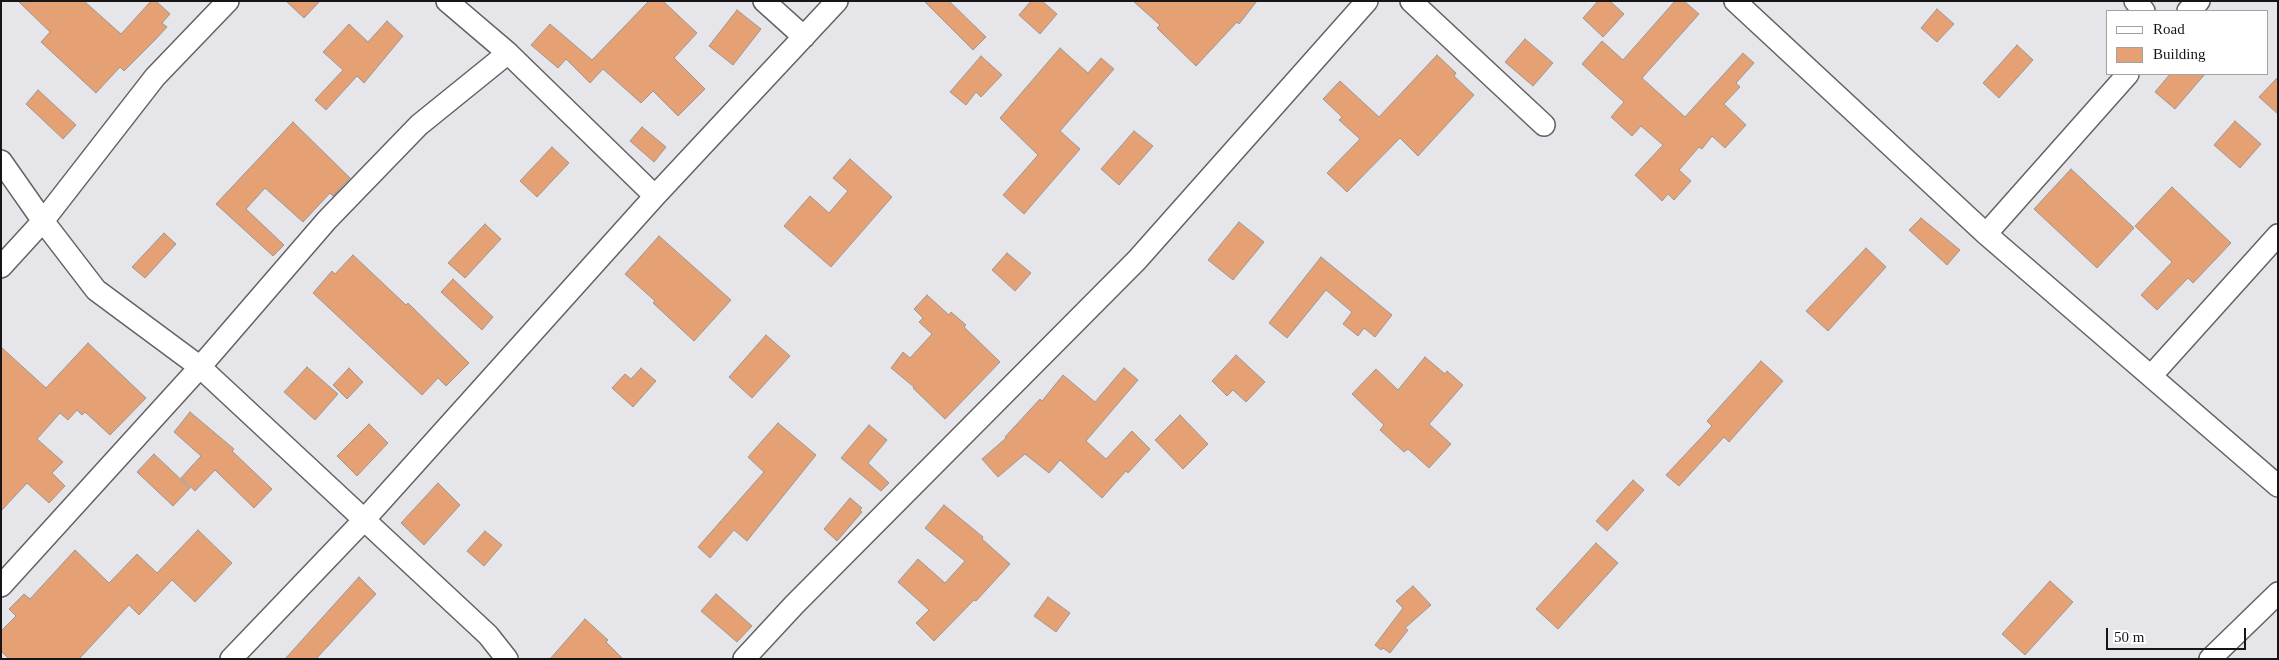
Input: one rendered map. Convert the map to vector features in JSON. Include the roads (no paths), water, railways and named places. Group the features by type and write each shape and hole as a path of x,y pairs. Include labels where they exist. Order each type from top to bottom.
{"street":[{"path":"1,267 43,221 155,77 228,1"},
{"path":"447,1 508,53 655,196"},
{"path":"764,1 804,37"},
{"path":"231,659 364,520 655,196 837,1"},
{"path":"744,659 794,605 1137,260 1367,1"},
{"path":"1411,1 1544,125"},
{"path":"1735,1 1986,234 2278,486"},
{"path":"2189,10 2200,1"},
{"path":"1,586 200,367 327,220 419,125 508,53"},
{"path":"1986,234 2127,75"},
{"path":"1,161 43,221 96,290 200,367 488,635 507,659"},
{"path":"2151,376 2278,235"},
{"path":"2210,659 2278,593"}]}
